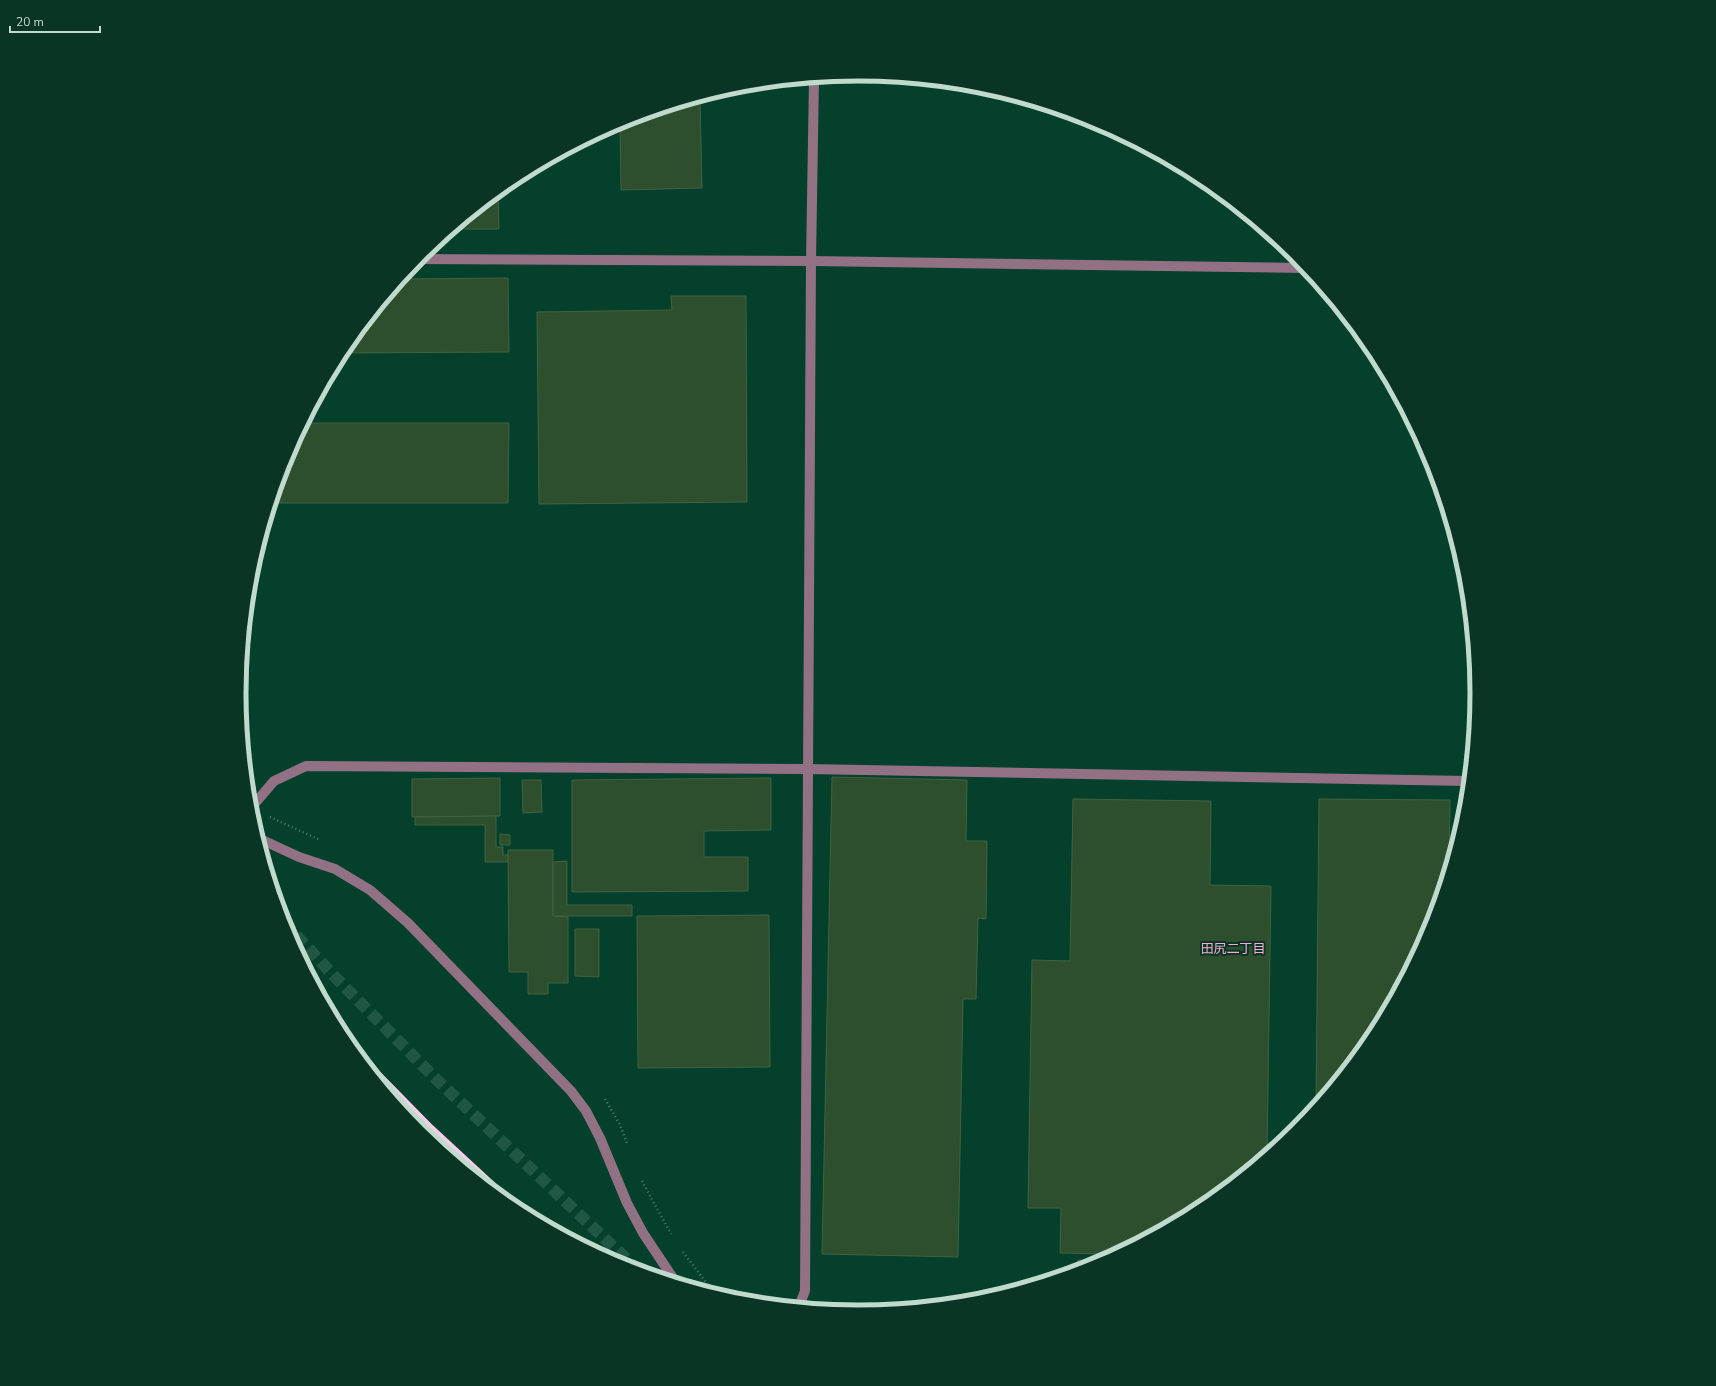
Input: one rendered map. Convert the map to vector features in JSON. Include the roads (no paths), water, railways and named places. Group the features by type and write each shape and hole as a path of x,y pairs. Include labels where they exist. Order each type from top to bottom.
{"street":[{"path":"801,1302 805,1292 807,768 814,82"},
{"path":"425,260 811,261 1298,268"},
{"path":"256,802 274,781 306,766 807,768 1464,781"},
{"path":"265,841 299,857 335,869 370,890 408,923 570,1091 586,1111 600,1138 627,1203 643,1233 671,1276"}],"tunnel":[{"path":"297,936 334,976 436,1079 626,1259"}],"district":[{"name":"田尻二丁目","path":"1233,949"}]}
